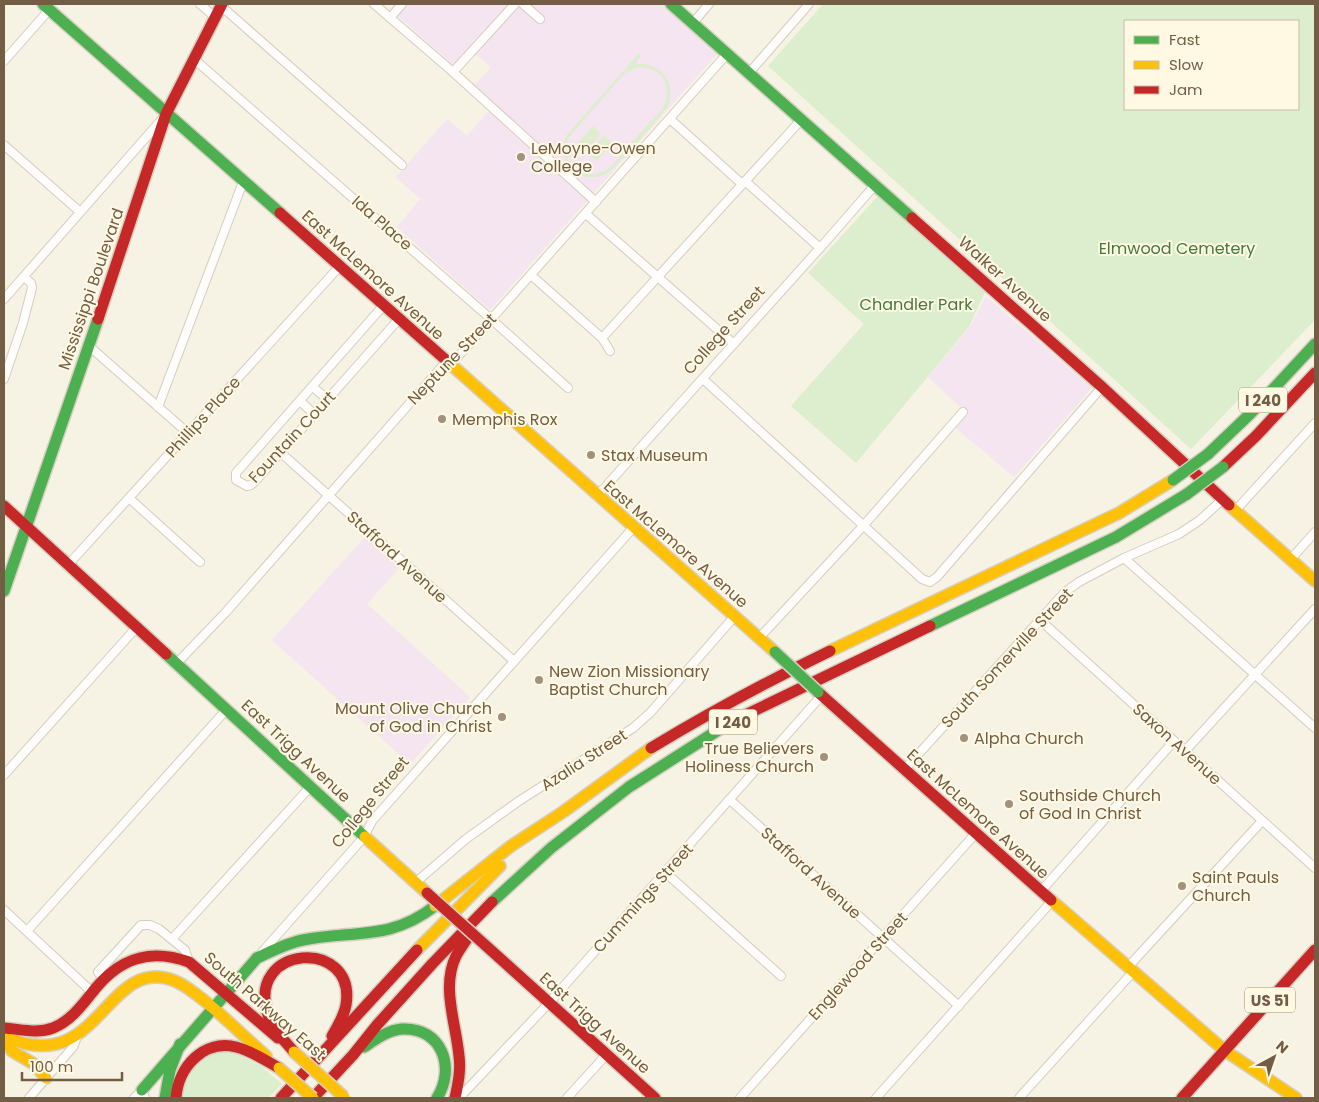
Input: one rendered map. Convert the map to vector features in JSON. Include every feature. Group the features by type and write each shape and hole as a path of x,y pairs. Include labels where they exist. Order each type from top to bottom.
{"main road":[{"name":"Walker Avenue","path":"671,4 1102,387 1235,511 1315,581"},
{"name":"Mississippi Boulevard","path":"4,591 89,346 166,114 222,5"},
{"name":"East McLemore Avenue","path":"46,7 759,638 1052,901 1224,1050 1296,1098"},
{"name":"I 240","path":"282,1097 466,899 495,871 558,816 650,748 741,695 1100,522 1145,498 1173,480 1224,440 1315,344"},
{"name":"I 240","path":"313,1098 353,1055 422,974 493,901 587,818 642,778 737,719 1116,537 1187,494 1223,467 1256,436 1315,373"},
{"name":"East Trigg Avenue","path":"4,506 67,566 311,786 364,837 655,1098"},
{"path":"257,958 292,943 312,939 382,932 408,923 426,913 511,846 558,816"},
{"path":"454,1098 460,1068 450,1003 449,984 451,968 457,952 479,924 493,901"},
{"name":"US 51","path":"1182,1098 1315,950"},
{"name":"South Parkway East","path":"4,1028 37,1032 51,1029 66,1022 109,973 142,956 165,955 189,962 345,1098"},
{"path":"294,1052 270,1021 266,1008 265,992 269,980 277,968 292,959 304,957 322,960 332,967 340,976 345,986 347,999 344,1012 326,1049"},
{"name":"College Street","path":"140,1095 180,1044 257,958"},
{"path":"4,1038 28,1046 60,1044 79,1034 116,996 147,979 163,978 172,980 187,988 214,1008 313,1098"},
{"path":"353,1055 391,1031 408,1029 425,1034 439,1046 445,1057 446,1080 437,1098"},
{"path":"4,1038 12,1051 34,1064 46,1078"},
{"path":"165,1098 170,1070 180,1044"},
{"path":"176,1098 178,1083 185,1068 200,1053 216,1046 228,1045 240,1048 279,1068"}],"street":[{"path":"200,4 215,17"},
{"path":"374,4 453,72 596,202"},
{"path":"390,18 402,4"},
{"path":"453,72 515,4"},
{"path":"523,4 540,19"},
{"path":"693,23 709,4"},
{"path":"749,73 809,4"},
{"path":"222,5 402,165"},
{"path":"4,61 46,7"},
{"name":"Neptune Street","path":"176,664 226,612 446,362 454,361 728,54"},
{"name":"Ida Place","path":"194,59 492,319 568,388"},
{"path":"4,298 166,114"},
{"path":"670,119 820,248"},
{"path":"602,338 801,120"},
{"path":"4,145 79,212"},
{"path":"158,407 243,182"},
{"name":"College Street","path":"597,496 875,185"},
{"path":"586,214 734,344"},
{"name":"Phillips Place","path":"67,566 339,267"},
{"path":"531,275 602,338 610,351"},
{"path":"4,379 23,323 32,288 31,284 24,277"},
{"name":"Fountain Court","path":"384,306 236,473 236,480 247,486 251,485 398,320"},
{"path":"89,346 188,434"},
{"path":"703,379 922,579 930,582 937,577 1102,387"},
{"path":"313,386 327,400"},
{"path":"300,401 314,414"},
{"path":"759,638 864,525 963,412"},
{"path":"1235,511 1315,423"},
{"name":"Stafford Avenue","path":"280,452 514,661"},
{"path":"129,498 200,562"},
{"name":"South Somerville Street","path":"904,770 1065,592 1079,582 1124,558 1179,534 1200,520 1223,499"},
{"name":"College Street","path":"257,958 364,837 372,821 634,528"},
{"path":"1291,559 1315,532"},
{"path":"1124,558 1315,728"},
{"path":"1186,751 1315,609"},
{"name":"Azalia Street","path":"415,883 466,839 633,728 655,708 734,617"},
{"name":"Saxon Avenue","path":"1040,620 1315,868"},
{"path":"4,775 136,628"},
{"name":"Cummings Street","path":"460,1098 666,873 820,693"},
{"path":"27,931 227,709"},
{"path":"1041,891 1174,741"},
{"path":"172,938 311,786"},
{"name":"Stafford Avenue","path":"730,800 958,1006"},
{"path":"1019,1098 1130,969 1262,821"},
{"name":"Englewood Street","path":"740,1098 976,833"},
{"path":"666,873 781,976"},
{"path":"876,1098 1052,901"},
{"path":"4,910 93,993"},
{"path":"104,980 98,972 141,925 150,925 172,938 185,950 189,962"},
{"path":"29,1098 73,1047 79,1034"},
{"path":"567,1098 606,1055"}],"shaded area":[{"name":"LeMoyne-Owen College","path":"407,4 661,4 717,54 490,310 397,227 420,199 396,177 447,119 467,136 496,103 475,85 491,67 476,54 460,71 397,15"},
{"path":"986,296 1092,388 1014,477 956,428 968,414 928,377 970,327"},
{"path":"365,537 399,568 367,604 470,697 410,764 272,640"}],"green space":[{"name":"Elmwood Cemetery","path":"823,4 1315,4 1315,320 1191,449 768,66"},
{"path":"639,53 641,56 635,64 652,66 664,75 670,89 668,106 628,153 606,174 597,177 587,177 574,171 565,157 564,144 566,136","holes":["639,67 648,68 660,75 667,87 667,94 662,109 608,169 594,174 580,172 572,166 567,156 566,148 569,137 625,73"]},
{"path":"593,126 601,134 586,151 577,144"},
{"path":"604,136 612,143 597,161 588,154"},
{"name":"Chandler Park","path":"878,196 985,292 969,327 856,463 791,406 864,324 808,273"},
{"path":"230,1050 261,1066 282,1084 268,1098 180,1098 181,1084 201,1057"}],"traffic: fast":[{"path":"43,4 280,213"},
{"path":"671,4 912,218"},
{"path":"4,591 98,319"},
{"path":"1208,454 1250,414 1315,344"},
{"path":"1173,480 1208,454"},
{"path":"1187,494 1223,467"},
{"path":"930,626 1116,537 1187,494"},
{"path":"775,652 818,692"},
{"path":"166,654 365,837"},
{"path":"492,902 551,848 629,787 720,729"},
{"path":"257,958 297,941 387,930 403,925 435,906"},
{"path":"142,1090 257,958"},
{"path":"364,1047 382,1035 402,1029 416,1030 427,1035 436,1042 445,1062 443,1086 437,1098"},
{"path":"165,1098 170,1070 180,1044"}],"traffic: slow":[{"path":"447,361 775,652"},
{"path":"830,651 1119,513 1173,480"},
{"path":"1229,505 1315,581"},
{"path":"435,906 511,846 563,812 651,748"},
{"path":"365,837 427,893"},
{"path":"417,950 500,866"},
{"path":"1051,900 1224,1050 1296,1098"},
{"path":"4,1036 36,1045 61,1042 82,1031 132,984 151,977 182,984 218,1012 266,1056"},
{"path":"4,1039 12,1051 34,1064 46,1078"},
{"path":"294,1052 344,1097"},
{"path":"279,1068 313,1098"}],"traffic: jam":[{"path":"98,319 166,114 222,4"},
{"path":"280,213 447,361"},
{"path":"912,218 1102,387 1229,505"},
{"path":"1223,467 1256,436 1315,373"},
{"path":"4,506 166,654"},
{"path":"720,729 930,626"},
{"path":"651,748 739,698 830,651"},
{"path":"818,692 1051,900"},
{"path":"427,893 484,944"},
{"path":"313,1098 433,963 492,902"},
{"path":"455,1098 460,1061 451,1005 450,980 456,956 469,936"},
{"path":"484,944 655,1098"},
{"path":"281,1098 417,950"},
{"path":"1182,1098 1315,950"},
{"path":"4,1028 35,1031 53,1028 71,1017 105,978 125,963 149,956 161,956 189,962 278,1038"},
{"path":"294,1052 272,1025 268,1015 265,991 272,974 285,963 302,958 320,960 335,968 345,983 346,1005 332,1036"},
{"path":"176,1098 178,1087 187,1066 203,1051 213,1047 236,1047 258,1056 279,1068"}],"place":[{"name":"LeMoyne-Owen College","path":"521,157"},
{"name":"Memphis Rox","path":"442,419"},
{"name":"Stax Museum","path":"591,455"},
{"name":"New Zion Missionary Baptist Church","path":"539,680"},
{"name":"Mount Olive Church of God in Christ","path":"502,717"},
{"name":"Alpha Church","path":"964,738"},
{"name":"True Believers Holiness Church","path":"824,757"},
{"name":"Southside Church of God In Christ","path":"1009,804"},
{"name":"Saint Pauls Church","path":"1182,886"}]}
